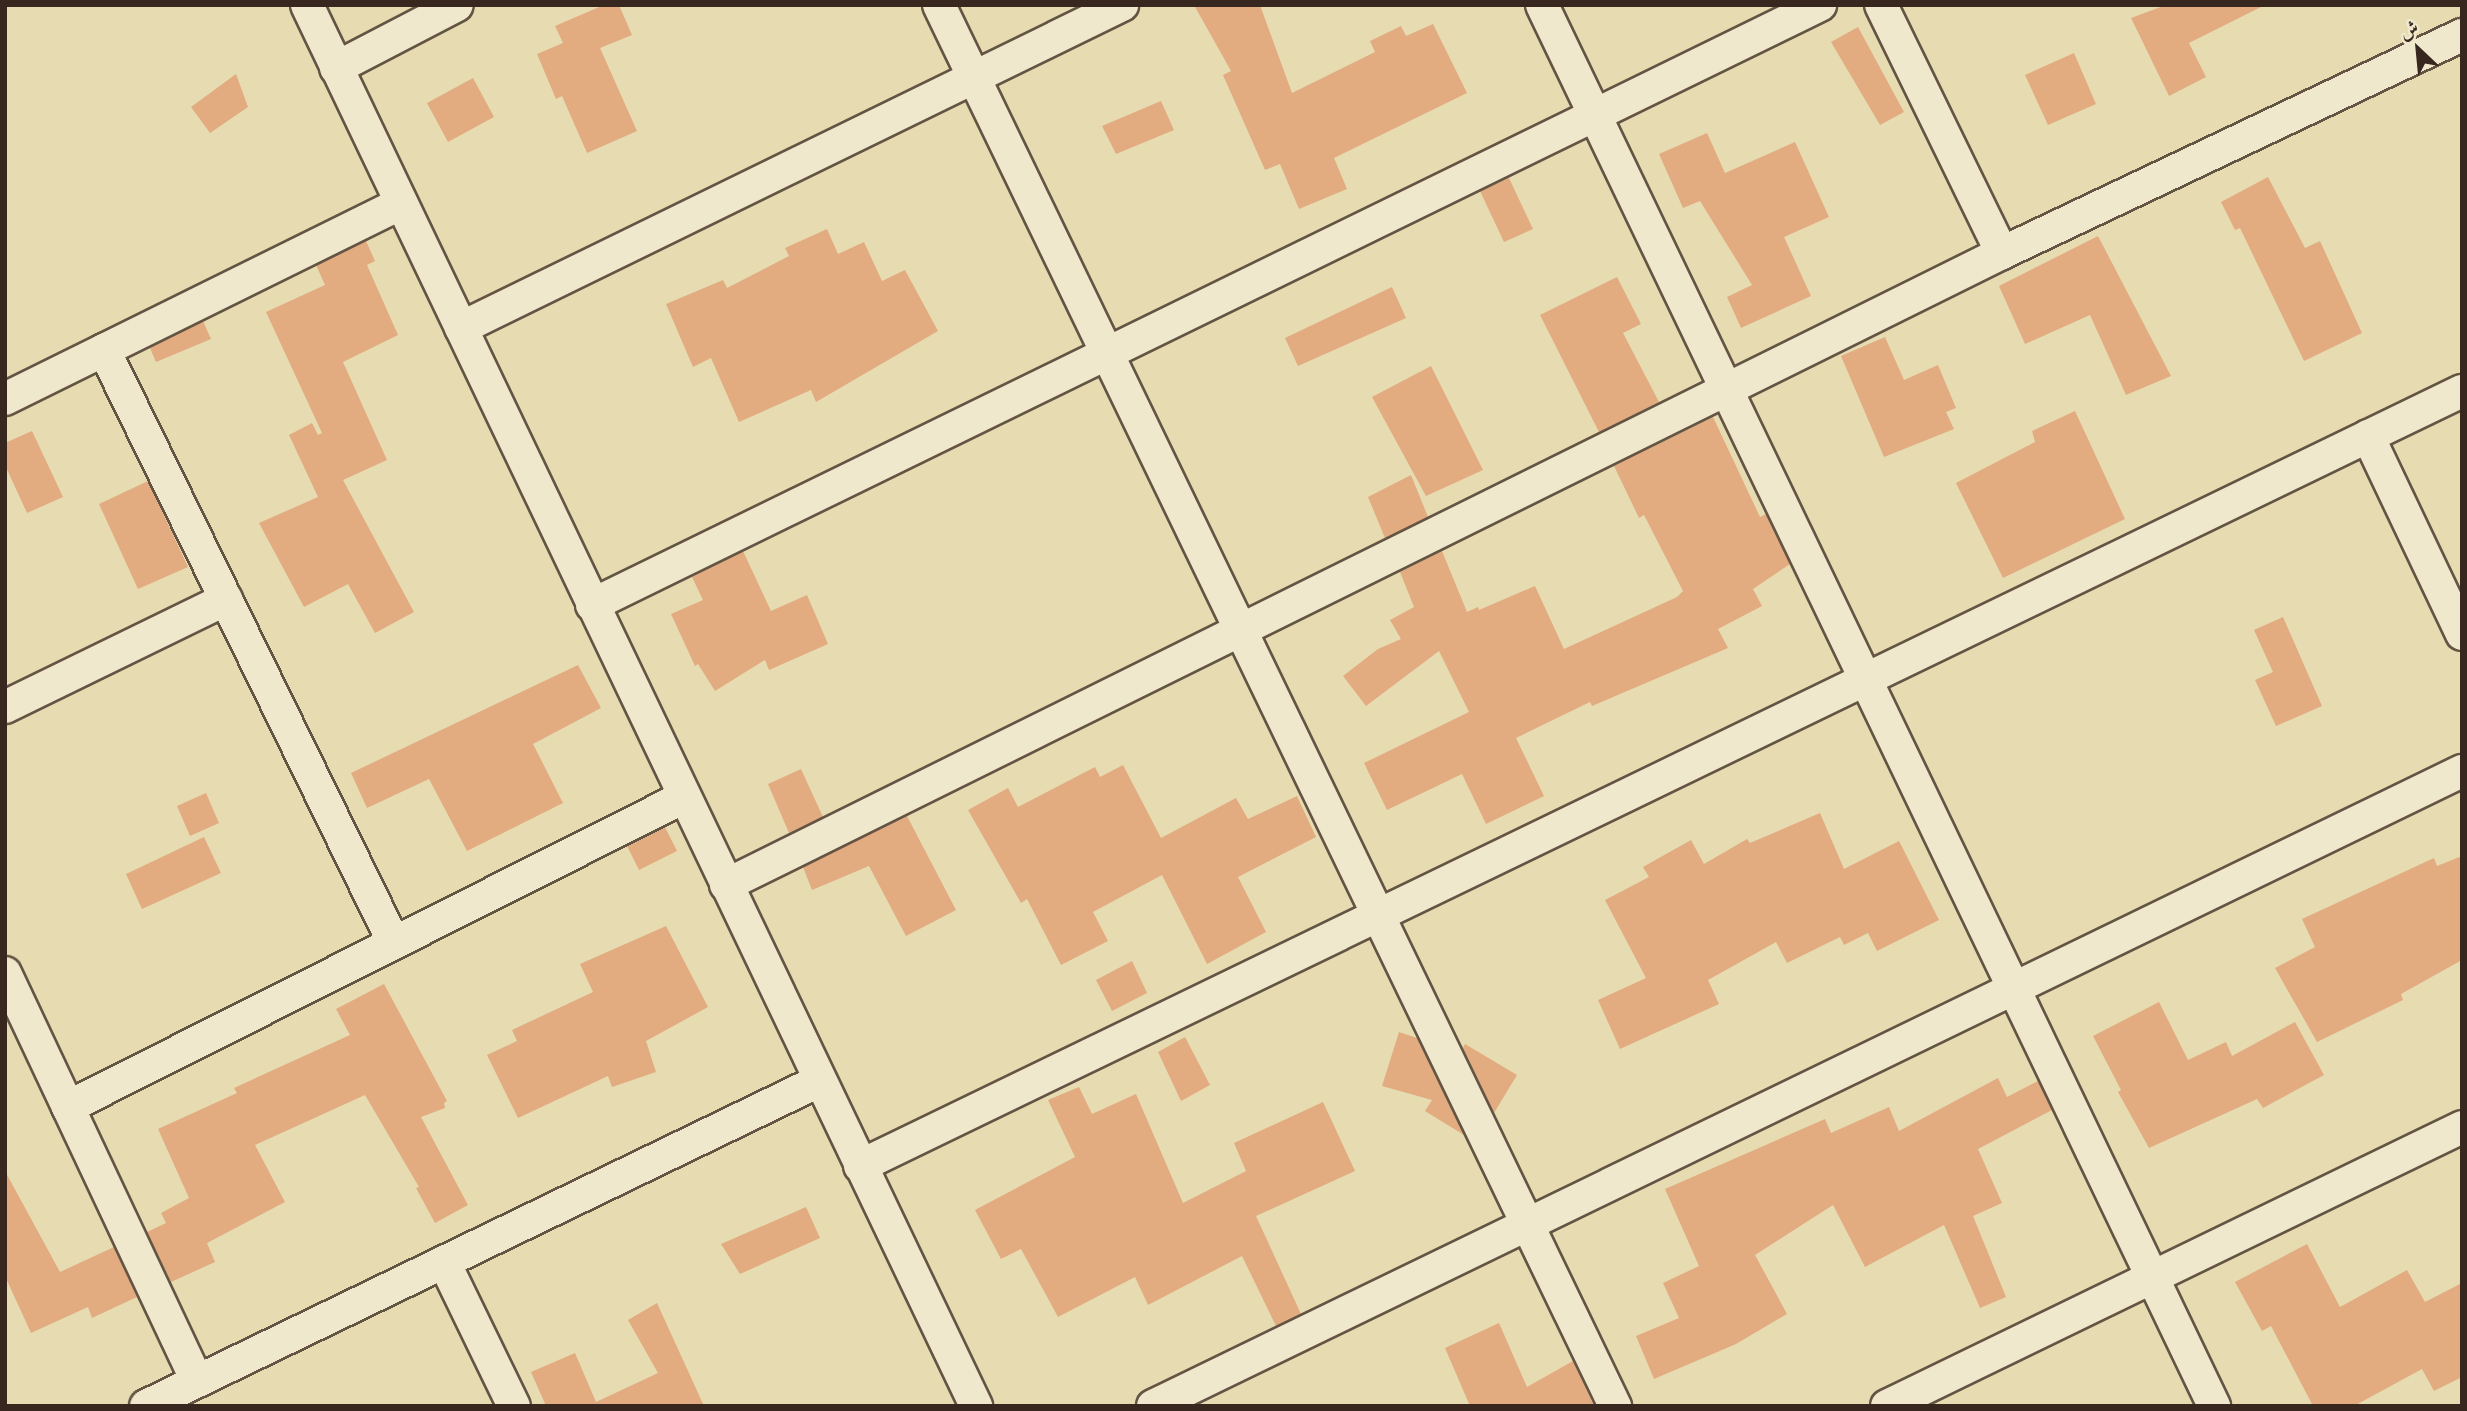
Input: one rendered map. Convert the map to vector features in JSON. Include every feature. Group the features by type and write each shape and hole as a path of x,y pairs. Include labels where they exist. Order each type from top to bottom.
{"street":[{"path":"307,5 976,1406"},
{"path":"336,68 457,5"},
{"path":"939,5 1615,1406"},
{"path":"461,328 1122,5"},
{"path":"1542,5 2214,1406"},
{"path":"592,605 1820,5"},
{"path":"1881,5 2002,253"},
{"path":"726,886 2002,253 2462,35"},
{"path":"5,399 401,203"},
{"path":"104,350 394,943"},
{"path":"860,1166 2462,390"},
{"path":"2368,436 2462,634"},
{"path":"5,707 226,599"},
{"path":"1153,1406 2462,771"},
{"path":"68,1107 684,797"},
{"path":"5,973 197,1381"},
{"path":"146,1406 819,1081"},
{"path":"1887,1406 2462,1128"},
{"path":"444,1262 514,1406"}],"building":[{"path":"604,5 619,5 632,35 600,48 637,131 587,153 562,96 556,99 537,54 563,43 555,26"},
{"path":"1194,5 1260,5 1292,93 1375,52 1370,41 1401,26 1406,36 1433,24 1467,93 1334,158 1347,189 1299,209 1280,164 1265,170 1223,75 1231,71"},
{"path":"2166,5 2265,5 2189,43 2206,77 2169,96 2131,18"},
{"path":"1858,27 1904,112 1880,125 1831,42"},
{"path":"2074,53 2096,104 2048,125 2025,75"},
{"path":"236,74 248,107 210,133 191,107"},
{"path":"473,78 494,117 448,142 427,103"},
{"path":"1161,101 1174,130 1116,154 1102,126"},
{"path":"1707,133 1725,173 1795,142 1829,217 1784,237 1811,296 1741,328 1727,297 1752,285 1700,201 1683,208 1659,154"},
{"path":"2268,177 2305,248 2320,241 2362,333 2304,361 2240,228 2235,230 2221,202"},
{"path":"1509,178 1533,229 1504,242 1480,191"},
{"path":"827,229 838,254 864,242 882,281 905,270 938,331 816,402 811,390 739,422 711,358 693,367 666,304 723,280 727,288 789,256 785,248"},
{"path":"2098,236 2171,376 2126,395 2090,315 2025,344 1999,286"},
{"path":"366,241 375,261 367,265 398,335 343,362 387,460 343,480 414,612 375,633 348,584 304,607 259,523 318,497 289,435 312,423 318,435 322,433 266,312 325,285 316,265"},
{"path":"1617,277 1641,324 1623,333 1659,402 1599,432 1540,315"},
{"path":"1392,287 1406,318 1298,366 1285,338"},
{"path":"203,321 211,339 156,362 150,348"},
{"path":"1885,337 1904,380 1938,365 1956,408 1946,412 1954,429 1884,457 1841,356"},
{"path":"1431,366 1483,470 1426,496 1372,397"},
{"path":"2075,411 2125,519 2003,578 1956,483 2035,442 2032,431"},
{"path":"1713,417 1760,517 1766,514 1790,564 1753,589 1762,606 1718,629 1728,648 1592,706 1590,702 1516,738 1544,796 1486,824 1462,774 1387,810 1364,763 1469,712 1439,651 1366,706 1343,676 1378,649 1401,639 1390,620 1414,607 1400,572 1442,551 1467,612 1478,607 1479,610 1535,586 1564,649 1677,597 1683,591 1644,515 1639,518 1614,466"},
{"path":"32,431 63,497 27,513 5,465 5,443"},
{"path":"1411,475 1428,517 1385,538 1368,497"},
{"path":"148,481 188,567 138,589 99,504"},
{"path":"743,551 771,611 807,595 828,644 769,670 765,660 715,691 698,664 695,666 671,614 703,600 692,577"},
{"path":"2283,617 2322,706 2276,726 2255,680 2273,672 2254,630"},
{"path":"578,665 601,708 533,744 563,803 467,851 429,779 367,808 351,773"},
{"path":"1123,765 1161,838 1236,798 1248,819 1297,796 1316,837 1238,877 1266,932 1207,964 1162,875 1093,912 1108,941 1061,965 1027,899 1021,903 968,810 1008,788 1018,807 1095,767 1100,777"},
{"path":"801,769 823,817 789,833 768,784"},
{"path":"206,793 219,823 190,836 177,806"},
{"path":"1820,813 1844,869 1899,841 1939,920 1877,951 1868,933 1844,945 1840,937 1787,963 1776,942 1708,980 1719,1004 1620,1049 1598,1000 1646,978 1605,900 1649,877 1643,867 1691,840 1704,864 1747,839 1750,843"},
{"path":"907,816 956,910 906,936 869,866 812,890 803,867"},
{"path":"665,827 677,851 639,870 627,846"},
{"path":"204,837 221,873 142,909 126,874"},
{"path":"2462,856 2462,960 2401,994 2403,1000 2317,1042 2275,968 2315,947 2302,919 2434,858 2437,866"},
{"path":"666,926 708,1007 646,1041 656,1072 612,1087 608,1076 518,1118 487,1055 517,1041 512,1030 593,992 580,964"},
{"path":"1132,961 1147,993 1112,1011 1096,980"},
{"path":"384,984 447,1101 444,1103 445,1108 421,1117 468,1205 435,1223 416,1188 419,1187 365,1095 255,1145 285,1202 207,1243 215,1262 171,1282 147,1232 166,1223 161,1213 189,1198 158,1129 237,1093 234,1088 350,1035 336,1009"},
{"path":"2159,1002 2188,1060 2226,1042 2232,1056 2295,1022 2324,1075 2263,1108 2257,1099 2149,1148 2118,1092 2121,1090 2093,1036"},
{"path":"1399,1032 1417,1038 1464,1135 1425,1111 1432,1100 1382,1086"},
{"path":"1185,1037 1210,1085 1181,1101 1158,1052"},
{"path":"1465,1044 1517,1075 1494,1113 1463,1048"},
{"path":"1998,1078 2007,1097 2038,1081 2052,1110 1978,1149 2002,1203 1973,1216 2006,1297 1980,1308 1944,1225 1865,1267 1833,1205 1755,1255 1787,1314 1736,1344 1654,1379 1636,1336 1679,1318 1663,1283 1699,1266 1665,1189 1825,1119 1831,1133 1889,1107 1899,1131"},
{"path":"1079,1087 1092,1114 1136,1094 1183,1203 1246,1171 1234,1143 1323,1102 1355,1171 1256,1216 1301,1314 1276,1326 1242,1256 1148,1305 1135,1277 1058,1317 1021,1249 1001,1259 975,1210 1075,1157 1048,1100"},
{"path":"5,1171 60,1272 114,1247 137,1297 92,1318 88,1307 31,1333 5,1276"},
{"path":"806,1207 820,1238 740,1274 721,1244"},
{"path":"2307,1244 2340,1307 2407,1270 2425,1302 2462,1283 2462,1377 2434,1391 2422,1369 2354,1406 2313,1406 2271,1326 2262,1331 2235,1282"},
{"path":"657,1303 704,1406 546,1406 531,1372 575,1353 596,1402 658,1373 628,1320"},
{"path":"1499,1323 1527,1387 1573,1361 1594,1406 1470,1406 1445,1348"}]}
